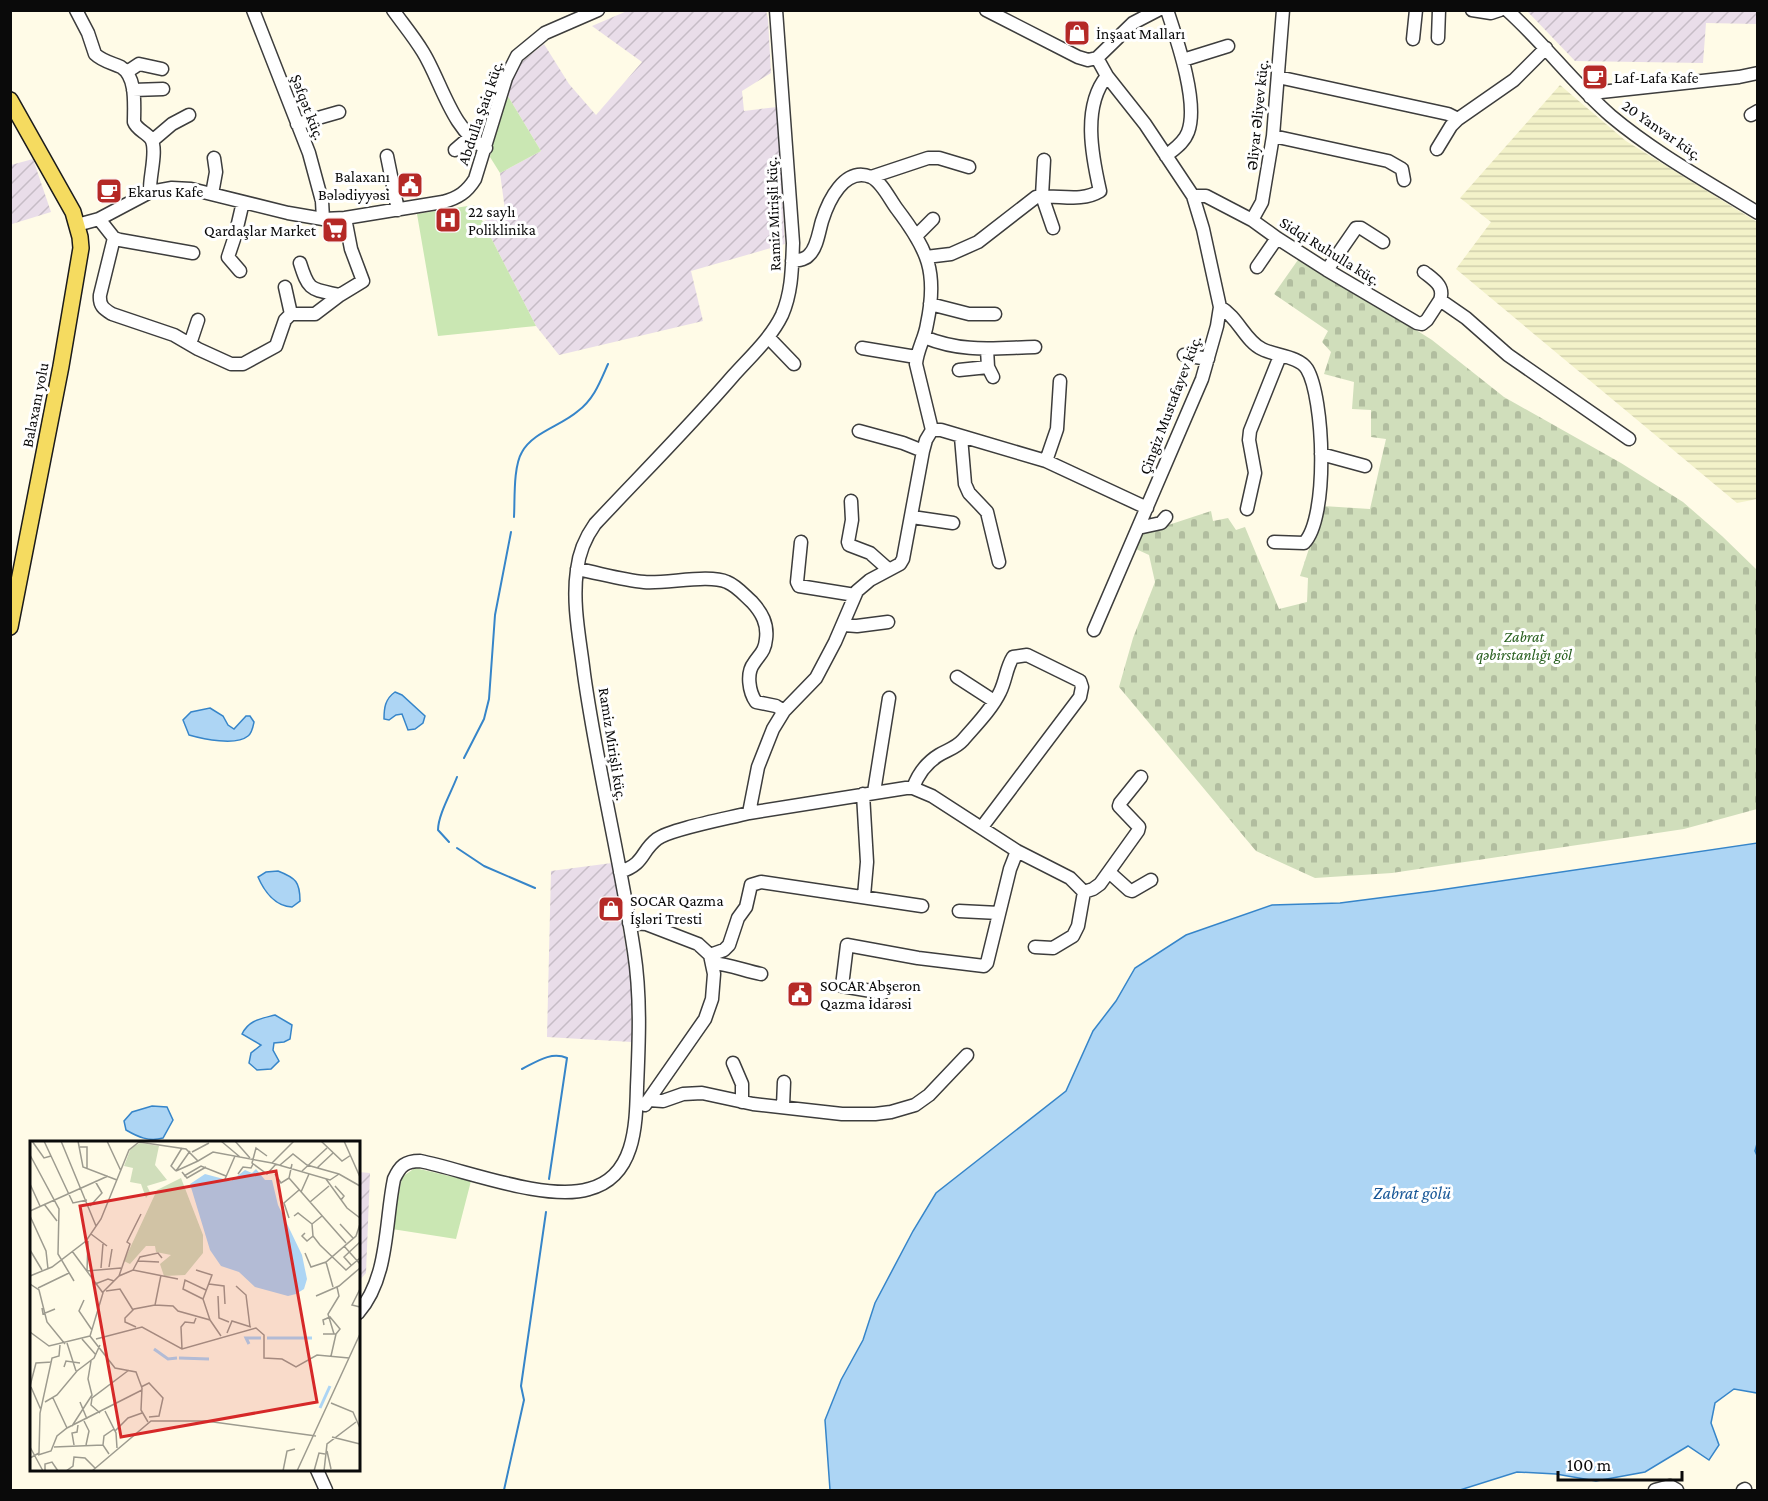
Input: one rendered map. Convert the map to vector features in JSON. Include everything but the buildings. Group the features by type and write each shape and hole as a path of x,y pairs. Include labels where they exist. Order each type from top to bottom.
{"main road":[{"name":"Balaxanı yolu","path":"10,100 63,192 77,225 81,248 10,627"}],"street":[{"path":"76,10 88,33 95,54 127,72 133,90 136,126 152,141 154,150 150,192"},
{"name":"Şəfqət küç.","path":"253,10 314,168 322,201 323,219"},
{"path":"393,10 424,53 459,122 470,137 486,148"},
{"name":"Abdulla Şaiq küç.","path":"77,225 99,219 150,192 180,188 323,219 398,210 443,202 461,196 475,179 506,78 517,56 545,33 598,10"},
{"name":"Ramiz Mirişli küç.","path":"360,1310 375,1284 394,1179 399,1168 405,1163 420,1161 544,1191 580,1191 605,1182 618,1170 632,1144 636,1118 639,1006 637,977 588,699 578,621 577,568 582,544 595,524 768,337 777,325 786,303 791,281 793,243 776,10"},
{"path":"986,10 1088,60 1097,58 1133,23 1158,10"},
{"path":"1166,156 1184,140 1189,130 1191,111 1183,60 1167,10"},
{"name":"Əliyar Əliyev küç.","path":"1252,220 1262,202 1274,136 1282,10"},
{"path":"1413,39 1416,10"},
{"path":"1438,38 1439,10"},
{"path":"1472,10 1491,13 1500,10"},
{"name":"20 Yanvar küç.","path":"1507,10 1546,48 1590,97 1640,138 1758,213"},
{"path":"1183,60 1228,46"},
{"path":"1437,149 1458,119 1514,80 1546,48"},
{"name":"Çingiz Mustafayev küç.","path":"1094,630 1183,426 1209,359 1220,307 1201,220 1193,196 1135,110 1107,76 1097,58"},
{"path":"127,72 139,64 162,69"},
{"path":"1590,97 1601,92 1757,74"},
{"path":"926,257 951,254 989,236 1031,199 1042,196 1069,198 1092,196 1100,191 1091,132 1096,95 1107,76"},
{"path":"1278,77 1448,114 1458,119"},
{"path":"133,90 163,89"},
{"path":"297,124 339,112"},
{"path":"152,141 172,124 189,115"},
{"path":"1274,136 1388,160 1402,169 1404,180"},
{"path":"455,150 470,137"},
{"path":"387,156 398,210"},
{"path":"212,194 216,172 214,158"},
{"path":"792,261 804,259 811,254 827,207 844,182 855,176 871,177 928,158 939,158 969,167"},
{"path":"1044,160 1042,196 1053,228"},
{"path":"749,813 758,767 784,711 816,678 844,625 855,595 863,585 900,564 903,559 923,451 932,430 918,376 916,357 924,337 932,281 917,235 880,184 871,177"},
{"name":"Sidqi Ruhulla küç.","path":"1193,196 1206,196 1252,220 1327,270 1417,323 1422,324 1427,320 1440,300"},
{"path":"240,271 228,258 228,254 243,202"},
{"path":"114,238 100,295 104,309 112,314 174,335 224,362 238,365 276,346 285,320 291,314 315,314 363,281 353,257 345,218"},
{"path":"99,219 114,238 192,254"},
{"path":"917,235 933,219"},
{"path":"1327,270 1356,228 1361,228 1383,242"},
{"path":"1257,267 1277,238"},
{"path":"300,263 311,288 340,295"},
{"path":"1424,272 1441,288 1440,300 1466,318 1508,354 1629,439"},
{"path":"285,287 291,314"},
{"path":"930,304 969,314 995,314"},
{"path":"1220,307 1230,312 1258,347 1301,362 1309,374 1321,435 1319,501 1310,537 1304,543 1274,542"},
{"path":"190,344 198,320"},
{"path":"768,337 794,364"},
{"path":"924,337 954,348 1035,347"},
{"path":"862,348 916,357"},
{"path":"959,370 991,372 987,349"},
{"path":"1184,355 1209,359"},
{"path":"1247,509 1255,473 1250,431 1280,356"},
{"path":"1047,461 1057,429 1060,381"},
{"path":"932,430 941,430 1047,461 1147,508"},
{"path":"859,431 923,451"},
{"path":"961,437 965,484 969,493 987,512 999,562"},
{"path":"1321,454 1365,465"},
{"path":"851,501 852,520 849,545 870,553 888,569"},
{"path":"912,517 953,523"},
{"path":"1138,528 1161,523 1166,517"},
{"path":"801,542 797,582 799,586 855,595"},
{"path":"577,568 644,582 721,580 734,586 759,610 764,618 766,629 765,646 750,673 752,695 756,702 776,706 784,711"},
{"path":"844,625 857,626 888,622"},
{"path":"913,788 922,769 962,741 994,702 1000,693 1009,663 1014,657 1027,655 1080,681 1082,687 1080,697 982,827"},
{"path":"957,677 994,702"},
{"path":"864,896 869,793 889,698"},
{"path":"1084,892 1100,884 1138,831 1139,827 1119,806 1141,777"},
{"path":"620,872 635,866 651,845 663,835 749,813 913,788 932,796 1017,851 1070,878 1084,892"},
{"path":"883,993 842,986 847,945 918,958 984,966 987,963 1010,869 1017,851"},
{"path":"1109,872 1132,891 1151,880"},
{"path":"711,959 729,945 734,936 738,918 746,907 751,885 755,882 922,906"},
{"path":"1035,947 1053,948 1073,936 1078,926 1084,892"},
{"path":"959,911 999,913"},
{"path":"629,923 646,924 698,944 711,959 736,969 761,974"},
{"path":"636,1118 705,1019 714,988 711,959"},
{"path":"649,1100 663,1101 691,1093 742,1102 862,1115 905,1109 929,1095 967,1054"},
{"path":"734,1062 742,1084 742,1102"},
{"path":"783,1106 784,1082"},
{"path":"317,1471 326,1491"},
{"path":"1655,1491 1670,1486 1677,1491"}],"shaded area":[{"path":"627,11 766,11 771,73 742,91 744,111 777,107 785,244 691,271 703,321 559,355 536,326 483,222 505,210 500,173 541,151 506,93 512,75 519,64 544,44 569,84 596,115 642,62 592,26"},
{"path":"1527,11 1757,11 1757,24 1706,23 1703,63 1575,61"},
{"path":"33,159 51,212 12,224 11,165"},
{"path":"612,863 631,980 632,1042 547,1037 551,871"},
{"path":"360,1172 370,1173 366,1273 360,1280"}],"green space":[{"path":"1560,85 1626,141 1757,222 1757,499 1737,503 1456,269 1491,222 1460,198"},
{"path":"506,93 541,151 500,173 490,157"},
{"path":"474,205 536,326 438,336 417,214"},
{"name":"Zabrat qəbirstanlığı göl","path":"1300,257 1432,340 1504,397 1621,463 1683,502 1757,570 1757,809 1684,829 1392,873 1315,878 1256,851 1119,687 1133,638 1155,582 1149,555 1136,549 1141,534 1211,511 1213,521 1228,518 1236,530 1245,527 1279,609 1307,602 1308,578 1300,576 1323,506 1370,509 1386,439 1371,437 1371,410 1352,409 1354,382 1324,374 1331,352 1322,342 1328,331 1274,294"},
{"path":"415,1168 471,1181 456,1239 392,1229 402,1177"}],"water":[{"path":"395,692 402,695 425,716 423,723 415,729 408,730 402,714 389,720 384,719 386,704"},
{"path":"210,708 223,716 228,725 234,729 246,716 250,716 254,722 252,730 248,736 236,741 211,740 189,735 183,720 191,712"},
{"name":"Zabrat gölü","path":"1757,843 1758,1140 1755,1151 1758,1158 1757,1393 1734,1389 1715,1403 1711,1423 1719,1445 1709,1460 1688,1446 1645,1472 1596,1481 1556,1474 1517,1472 1460,1490 830,1490 825,1420 841,1380 863,1340 875,1303 913,1231 936,1193 1066,1091 1093,1031 1116,1001 1135,968 1186,935 1272,905 1340,903"},
{"path":"278,871 289,876 298,885 300,901 292,907 275,901 258,877 266,872"},
{"path":"275,1015 292,1025 290,1039 274,1043 273,1050 279,1061 271,1069 257,1070 249,1063 251,1053 261,1045 242,1034 252,1023"},
{"path":"152,1106 167,1107 173,1120 163,1138 144,1138 126,1130 124,1121 132,1112"}],"waterway":[{"path":"514,517 516,475 522,452 533,439 584,406 596,390 608,364"},
{"path":"464,758 484,719 489,699 495,615 511,532"},
{"path":"449,842 438,830 442,811 457,777"},
{"path":"457,848 484,866 535,888"},
{"path":"522,1069 549,1057 567,1058 549,1179"},
{"path":"504,1490 524,1400 521,1386 546,1212"}],"place":[{"name":"İnşaat Malları","path":"1077,33"},
{"name":"Laf-Lafa Kafe","path":"1595,77"},
{"name":"Balaxanı Bələdiyyəsi","path":"410,185"},
{"name":"Ekarus Kafe","path":"109,191"},
{"name":"22 saylı Poliklinika","path":"448,220"},
{"name":"Qardaşlar Market","path":"335,230"},
{"name":"SOCAR Qazma İşləri Tresti","path":"611,909"},
{"name":"SOCAR Abşeron Qazma İdarəsi","path":"800,994"}]}
